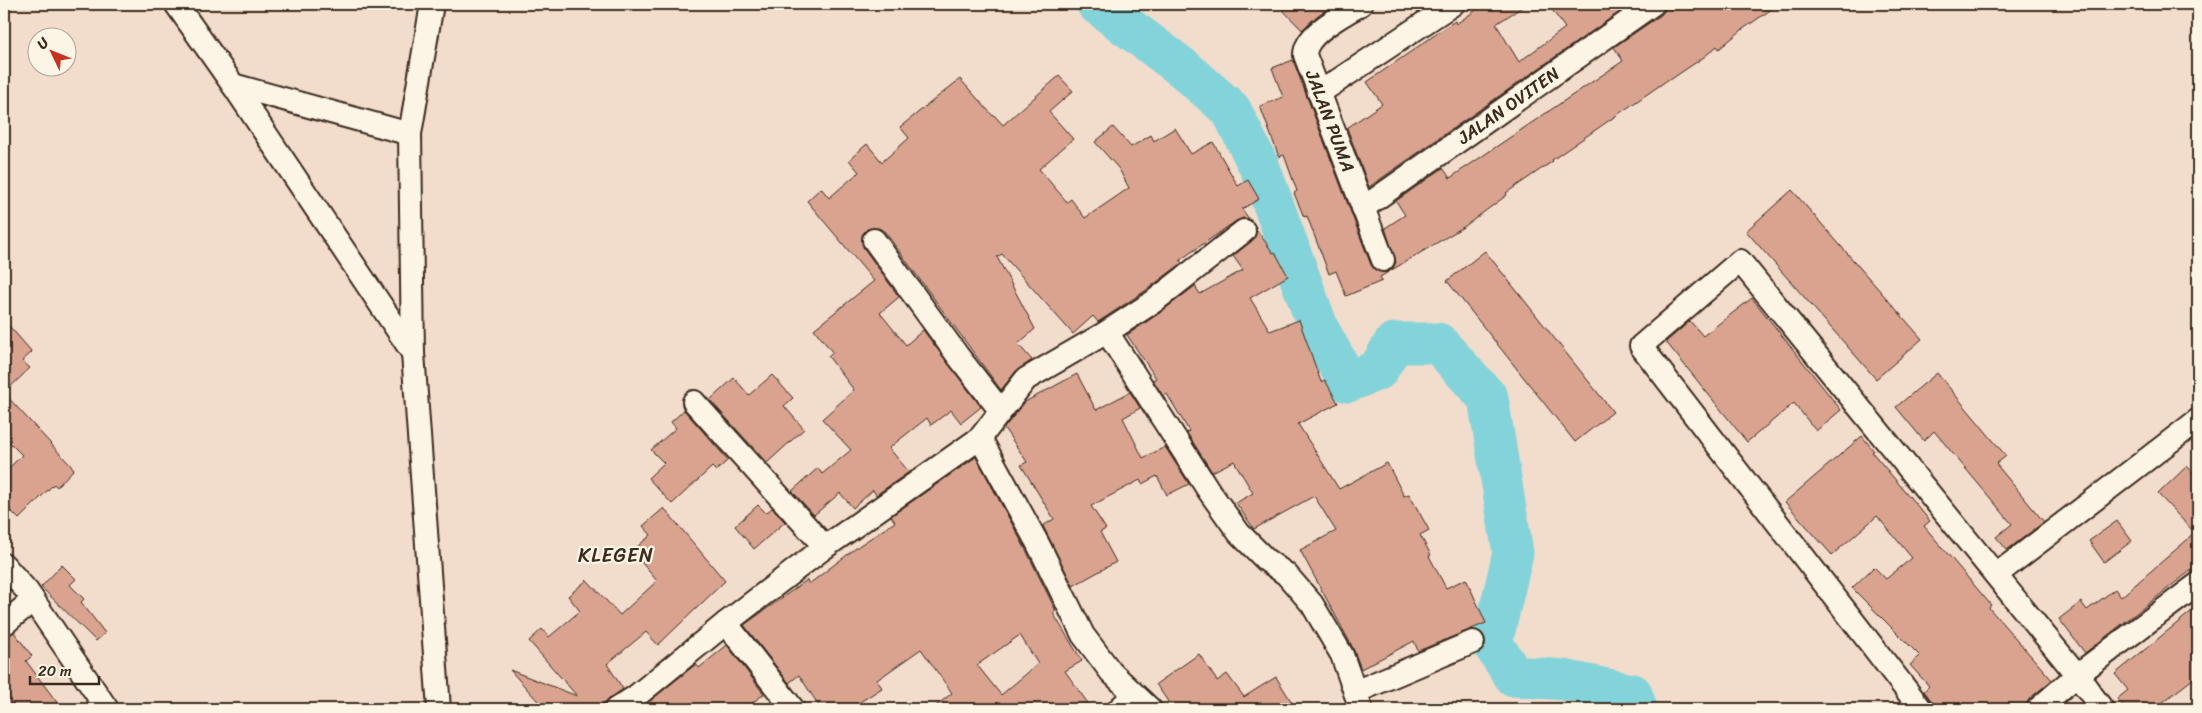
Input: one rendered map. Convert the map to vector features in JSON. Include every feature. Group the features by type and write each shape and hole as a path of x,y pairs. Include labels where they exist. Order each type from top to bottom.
{"street":[{"path":"176,4 233,85 413,353"},
{"path":"432,4 410,134 413,353 439,709"},
{"name":"JALAN PUMA","path":"1361,4 1318,32 1305,48 1307,64 1384,260"},
{"path":"1319,93 1453,4"},
{"name":"JALAN OVITEN","path":"1363,208 1653,4"},
{"path":"233,85 410,134"},
{"path":"616,709 640,703 726,623 825,547 980,438 1026,379 1107,332 1153,302 1244,231"},
{"path":"874,240 1000,410"},
{"path":"1921,709 1641,346 1740,262 2077,675 2102,709"},
{"path":"1107,332 1239,533 1266,560 1286,574 1312,604 1342,655 1358,701 1473,642"},
{"path":"694,402 825,547"},
{"path":"1996,576 2198,420"},
{"path":"980,438 1038,544 1084,635 1134,705"},
{"path":"4,565 33,600 107,709"},
{"path":"2038,709 2077,675 2198,584"},
{"path":"4,624 33,600"},
{"path":"726,623 792,709"}],"building":[{"path":"1277,4 1336,4 1318,15 1302,30"},
{"path":"1485,4 1527,4 1496,24 1519,62 1565,28 1548,4 1631,4 1369,187 1347,128 1382,104 1367,82 1455,21 1456,24"},
{"path":"1666,4 1779,4 1743,29 1719,49 1717,46 1704,57 1552,160 1506,193 1507,195 1465,226 1380,277 1382,281 1346,296 1336,271 1329,274 1307,216 1304,217 1294,193 1297,191 1284,155 1279,157 1260,106 1283,97 1272,68 1293,60 1371,265 1375,270 1387,272 1393,268 1396,262 1385,228 1405,215 1396,201 1443,168 1450,178 1623,61 1614,47 1661,15 1665,10"},
{"path":"1059,76 1073,91 1049,112 1073,139 1039,169 1067,202 1071,199 1085,218 1129,188 1119,169 1095,142 1113,127 1131,147 1151,135 1154,141 1175,128 1191,154 1213,142 1238,186 1248,180 1259,199 1242,209 1249,219 1243,218 1236,221 1180,260 1182,263 1145,291 1098,322 1093,316 1073,334 1002,254 997,257 1035,329 1018,344 1032,360 1016,371 1001,390 885,232 879,228 867,229 862,235 863,247 899,297 880,313 906,345 923,330 981,407 961,423 951,410 931,425 927,418 889,448 909,472 876,495 873,490 853,508 840,493 814,515 792,491 818,468 822,474 851,450 822,419 854,390 828,356 833,353 814,329 874,281 807,201 821,188 829,198 859,172 849,160 867,144 882,162 909,138 900,127 960,79 1003,125"},
{"path":"1792,190 1922,339 1876,379 1746,231"},
{"path":"1257,230 1273,253 1275,252 1288,276 1250,298 1270,331 1299,320 1321,382 1325,380 1338,403 1298,424 1339,489 1387,463 1404,496 1409,494 1429,530 1420,535 1446,588 1466,579 1486,623 1418,651 1414,641 1361,669 1353,648 1300,550 1336,531 1314,496 1254,529 1236,503 1253,493 1234,461 1212,472 1187,433 1189,431 1167,394 1163,396 1153,380 1156,378 1127,335 1195,286 1200,294 1243,270 1233,256 1252,241"},
{"path":"1485,251 1613,412 1575,442 1447,281"},
{"path":"1752,298 1841,410 1816,431 1794,403 1747,442 1666,342 1690,321 1703,336"},
{"path":"4,320 32,352 22,361 30,368 4,393"},
{"path":"1937,373 2006,456 1996,464 2044,522 2007,550 1996,537 2012,524 1934,431 1924,441 1896,407"},
{"path":"1077,374 1096,410 1130,392 1140,408 1123,418 1143,458 1165,447 1189,484 1167,495 1157,476 1142,484 1140,480 1091,506 1106,529 1100,532 1116,562 1073,586 1043,526 1054,519 1021,465 1027,462 1004,428 1025,402"},
{"path":"772,375 793,398 784,406 804,429 767,463 710,400 734,378 749,395"},
{"path":"4,393 74,469 57,487 54,484 19,519 4,504 4,473 22,455 4,437"},
{"path":"684,410 728,460 716,471 712,467 672,504 648,478 664,463 651,450 676,428 671,422"},
{"path":"1862,436 1874,451 1872,452 1930,521 1924,526 1991,605 1989,608 2052,680 2029,699 2025,709 1938,709 1924,691 1929,686 1910,665 1920,656 1852,588 1874,567 1886,579 1912,558 1877,516 1832,555 1785,502"},
{"path":"976,457 1026,550 1056,611 1053,613 1082,661 1065,671 1092,709 932,709 952,693 921,649 877,680 882,688 849,709 821,709 799,675 789,683 744,625 807,580 809,584 860,545 895,522 891,516","holes":["1020,635 1038,664 1001,695 977,665"]},
{"path":"2187,466 2198,478 2198,565 2085,653 2059,619 2081,602 2087,610 2115,589 2121,597 2195,533 2158,494"},
{"path":"758,505 766,513 772,508 785,522 754,549 735,526"},
{"path":"664,508 725,581 658,645 646,632 607,664 623,689 601,705 604,706 603,709 545,709 510,670 577,696 529,641 542,629 549,637 580,611 568,596 587,580 620,615 657,581 632,551 651,535 643,526"},
{"path":"2117,521 2132,541 2104,562 2089,541"},
{"path":"62,565 76,579 70,585 84,599 81,602 105,633 96,641 41,587"},
{"path":"2198,606 2198,675 2154,709 2126,709 2117,699 2128,690 2115,674"},
{"path":"14,632 32,656 26,661 62,709 4,709 4,637"},
{"path":"727,645 764,694 744,709 640,709 696,664 699,668"},
{"path":"1199,654 1217,681 1227,674 1244,697 1276,677 1296,709 1173,709 1156,684"}],"waterway":[{"path":"1097,4 1184,69 1231,110 1260,168 1319,330 1348,382 1378,370 1394,343 1438,343 1488,398 1513,553 1492,643 1514,676 1564,680 1632,694 1637,709"}],"district":[{"name":"KLEGEN","path":"616,555"}]}
